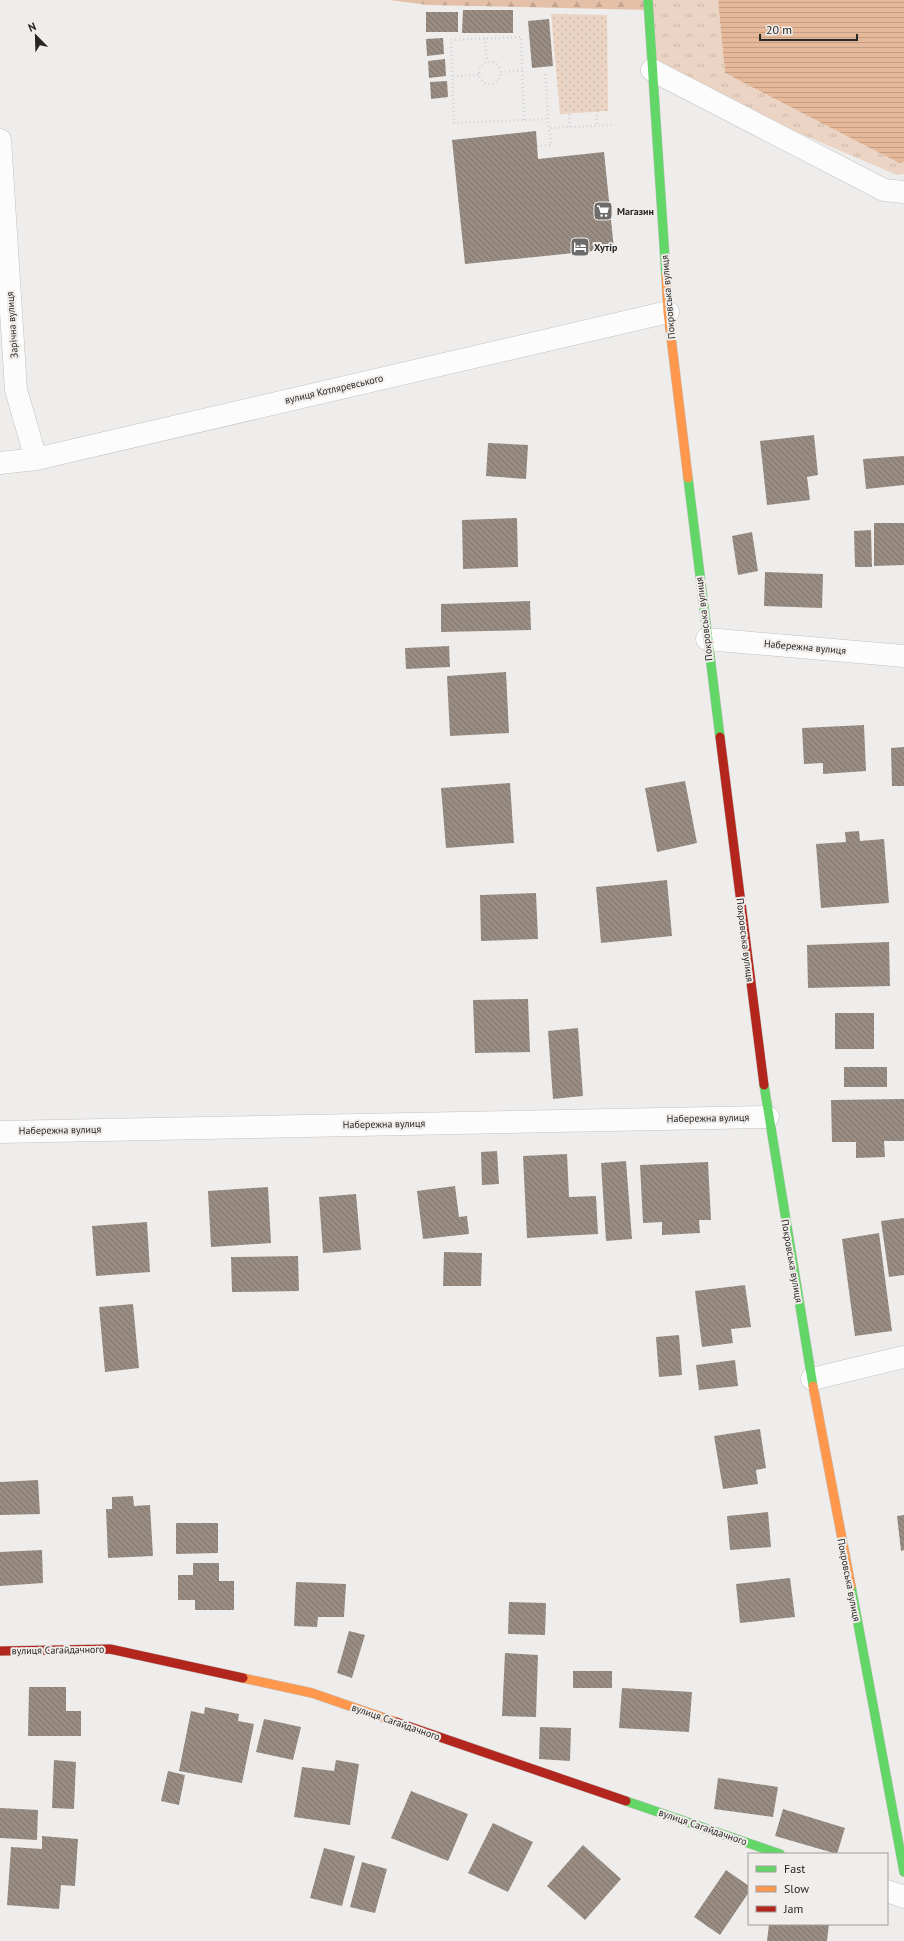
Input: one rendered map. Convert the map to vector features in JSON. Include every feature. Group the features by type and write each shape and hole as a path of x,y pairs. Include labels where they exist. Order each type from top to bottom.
{"street":[{"name":"Покровська вулиця","path":"648,0 668,312 707,639 768,1117 812,1379 904,1872"},
{"path":"652,70 884,190 904,192"},
{"name":"Зарічна вулиця","path":"0,140 16,390 36,459"},
{"name":"вулиця Котляревського","path":"0,463 36,459 668,312"},
{"name":"Набережна вулиця","path":"707,639 904,656"},
{"name":"Набережна вулиця","path":"0,1132 768,1117"},
{"path":"812,1379 904,1357"},
{"name":"вулиця Сагайдачного","path":"0,1651 110,1649 312,1693 777,1853"},
{"path":"888,1891 904,1897"}],"path":[{"path":"570,127 564,41 566,37 574,32 590,32 595,44 597,126"},
{"path":"524,120 521,37 451,40 454,123 549,119"},
{"path":"485,38 487,62"},
{"path":"487,62 495,63 501,72 499,79 490,84 483,82 479,75 481,66 487,62"},
{"path":"501,72 522,70"},
{"path":"537,146 551,145 545,74"},
{"path":"453,76 479,75"},
{"path":"549,128 612,125"}],"green space":[{"path":"389,0 648,0 649,10 428,5"},
{"path":"648,0 718,0 725,73 899,163 904,162 904,174 897,175 652,70"},
{"path":"551,14 607,15 608,111 560,114"}],"shaded area":[{"path":"718,0 904,0 904,162 899,163 725,73"}],"building":[{"path":"463,10 513,10 513,33 462,33"},
{"path":"426,12 458,12 458,32 426,32"},
{"path":"549,19 553,66 532,68 528,21"},
{"path":"443,38 444,54 427,56 426,39"},
{"path":"445,59 446,76 429,78 428,61"},
{"path":"447,81 448,97 431,99 430,82"},
{"path":"536,131 538,159 604,152 614,249 465,264 452,140"},
{"path":"814,435 818,475 807,477 810,500 767,505 760,441"},
{"path":"488,443 528,445 526,479 486,476"},
{"path":"904,456 904,485 866,489 863,459"},
{"path":"517,518 518,567 463,569 462,520"},
{"path":"874,523 904,523 904,565 874,566"},
{"path":"871,530 872,567 855,567 854,531"},
{"path":"752,532 758,571 738,575 732,536"},
{"path":"765,572 823,574 822,608 764,606"},
{"path":"530,601 531,630 441,632 441,604"},
{"path":"449,646 450,667 406,669 405,648"},
{"path":"506,672 509,733 450,736 447,676"},
{"path":"864,725 866,771 823,774 823,763 804,764 802,728"},
{"path":"904,747 904,786 892,786 891,748"},
{"path":"685,781 697,843 657,852 645,788"},
{"path":"510,783 514,843 446,848 441,788"},
{"path":"859,831 860,841 884,839 889,903 821,908 816,844 846,842 845,832"},
{"path":"667,880 672,936 601,943 596,887"},
{"path":"536,893 538,939 481,941 480,895"},
{"path":"889,942 890,986 808,988 807,945"},
{"path":"528,999 530,1052 475,1053 473,1000"},
{"path":"835,1013 874,1013 874,1049 835,1049"},
{"path":"578,1028 583,1096 553,1099 548,1031"},
{"path":"844,1067 887,1067 887,1087 844,1087"},
{"path":"904,1099 904,1141 884,1141 885,1157 856,1158 856,1142 832,1142 831,1100"},
{"path":"497,1151 499,1184 482,1185 481,1152"},
{"path":"567,1154 569,1197 596,1196 598,1234 527,1238 523,1156"},
{"path":"626,1161 632,1239 606,1241 601,1163"},
{"path":"708,1162 711,1220 699,1220 700,1233 662,1235 662,1222 643,1223 640,1165"},
{"path":"455,1186 459,1217 467,1216 469,1234 423,1239 417,1191"},
{"path":"268,1187 271,1243 211,1247 208,1191"},
{"path":"356,1194 361,1250 323,1253 319,1197"},
{"path":"904,1218 904,1275 889,1277 881,1221"},
{"path":"147,1222 150,1272 96,1276 92,1226"},
{"path":"879,1233 892,1331 855,1336 842,1239"},
{"path":"444,1252 482,1253 481,1286 443,1286"},
{"path":"298,1256 299,1291 232,1292 231,1257"},
{"path":"745,1285 751,1327 731,1329 733,1343 702,1347 695,1291"},
{"path":"133,1304 139,1368 105,1372 99,1307"},
{"path":"679,1335 682,1375 659,1377 656,1337"},
{"path":"735,1360 738,1386 699,1390 696,1365"},
{"path":"760,1429 766,1468 756,1470 758,1484 723,1489 714,1436"},
{"path":"38,1480 40,1514 0,1515 0,1482"},
{"path":"133,1496 134,1506 150,1505 153,1556 108,1558 106,1509 112,1509 112,1497"},
{"path":"768,1512 771,1547 730,1550 727,1516"},
{"path":"904,1515 904,1550 901,1551 897,1516"},
{"path":"176,1523 218,1523 218,1553 176,1554"},
{"path":"42,1550 43,1583 0,1586 0,1552"},
{"path":"193,1563 219,1563 219,1581 234,1581 234,1610 195,1610 195,1600 178,1600 178,1575 193,1575"},
{"path":"790,1578 795,1617 740,1623 736,1584"},
{"path":"296,1582 346,1584 344,1617 318,1617 317,1627 294,1626"},
{"path":"509,1602 546,1603 545,1635 508,1634"},
{"path":"349,1631 365,1635 352,1678 337,1673"},
{"path":"505,1653 538,1655 536,1717 502,1716"},
{"path":"573,1671 612,1671 612,1688 573,1688"},
{"path":"29,1687 66,1687 66,1711 81,1711 81,1736 28,1736"},
{"path":"622,1688 692,1692 689,1732 619,1728"},
{"path":"205,1707 239,1714 238,1721 254,1724 242,1783 179,1771 191,1711 204,1714"},
{"path":"264,1719 301,1727 293,1760 256,1752"},
{"path":"540,1727 571,1728 570,1761 539,1759"},
{"path":"54,1760 76,1762 74,1809 52,1808"},
{"path":"336,1760 359,1764 350,1825 294,1817 302,1767 334,1771"},
{"path":"168,1771 185,1775 179,1805 161,1801"},
{"path":"718,1778 778,1787 773,1817 714,1809"},
{"path":"411,1791 468,1814 448,1861 391,1838"},
{"path":"0,1808 38,1810 37,1840 0,1838"},
{"path":"783,1809 845,1828 837,1853 775,1836"},
{"path":"493,1823 533,1842 508,1892 468,1873"},
{"path":"42,1836 78,1839 75,1886 61,1885 59,1909 7,1905 11,1847 42,1849"},
{"path":"583,1845 621,1879 585,1920 547,1886"},
{"path":"324,1848 355,1856 342,1906 310,1898"},
{"path":"362,1862 387,1869 375,1913 350,1907"},
{"path":"726,1870 748,1885 748,1893 720,1935 694,1917"},
{"path":"769,1925 829,1925 827,1941 767,1941"}],"traffic: fast":[{"path":"648,0 666,275"},
{"path":"688,478 720,737"},
{"path":"764,1085 813,1386"},
{"path":"851,1586 904,1872"},
{"path":"626,1801 777,1853"}],"traffic: slow":[{"path":"666,275 668,312 688,478"},
{"path":"813,1386 851,1586"},
{"path":"243,1678 312,1693 396,1722"}],"traffic: jam":[{"path":"720,737 764,1085"},
{"path":"0,1651 110,1649 243,1678"},
{"path":"396,1722 626,1801"}],"place":[{"name":"Магазин","path":"603,211"},
{"name":"Хутір","path":"580,247"}]}
